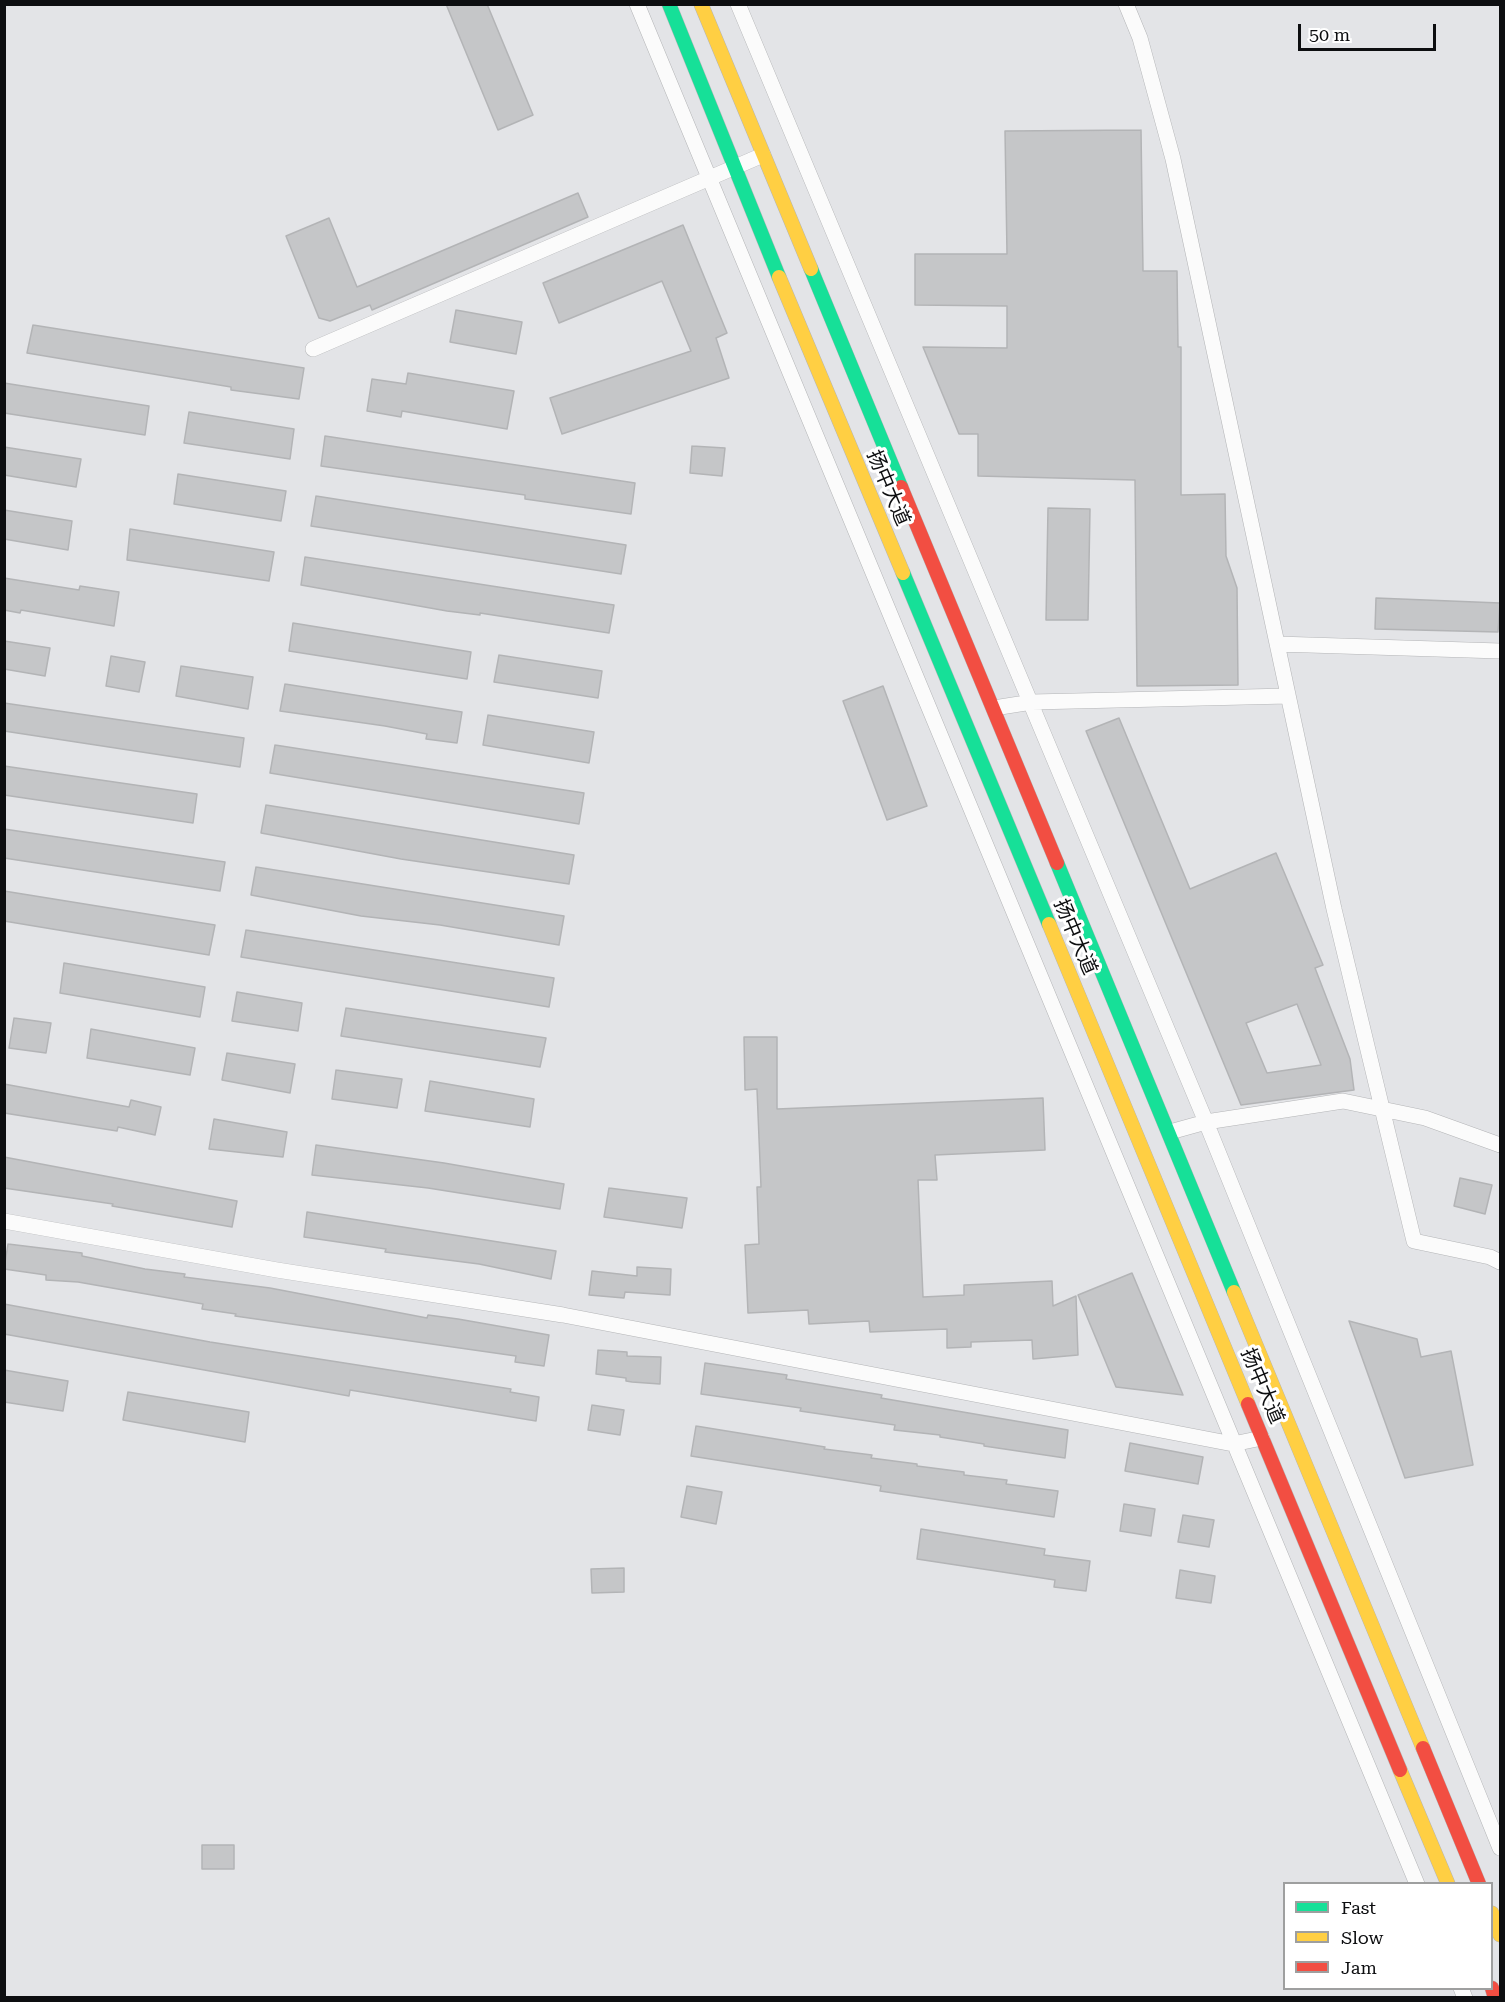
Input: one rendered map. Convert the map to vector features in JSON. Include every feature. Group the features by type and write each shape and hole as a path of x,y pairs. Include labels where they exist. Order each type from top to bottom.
{"main road":[{"name":"扬中大道","path":"669,4 735,167 825,346 979,714 1139,1142 1447,1882"},
{"name":"扬中大道","path":"701,4 763,154 825,346 979,714 1170,1132 1478,1882"},
{"path":"1139,1142 1170,1132"},
{"path":"1262,1438 1292,1426"},
{"path":"1493,1918 1500,1935"}],"street":[{"path":"637,4 711,177 938,732 1115,1152 1233,1444 1416,1882"},
{"path":"738,4 1206,1122 1500,1848"},
{"path":"1126,4 1140,38 1173,159 1334,909 1414,1241 1490,1257 1500,1262"},
{"path":"313,349 763,154"},
{"path":"1277,644 1500,651"},
{"path":"979,714 1032,702 1288,696"},
{"path":"1170,1132 1206,1122 1342,1101 1425,1118 1500,1145"},
{"path":"4,1221 277,1270 563,1315 1233,1444 1262,1438"}],"building":[{"path":"446,4 487,4 533,115 498,130"},
{"path":"1141,130 1143,271 1177,271 1178,347 1181,347 1181,495 1225,494 1226,556 1237,588 1238,685 1137,686 1135,480 978,476 978,434 959,434 923,347 1007,348 1007,306 915,305 915,254 1007,254 1005,131"},
{"path":"578,193 588,217 372,310 370,305 330,321 319,318 286,236 329,218 357,287"},
{"path":"683,225 727,333 716,338 729,378 562,434 550,398 691,351 662,281 559,323 543,283"},
{"path":"456,310 522,322 516,354 450,342"},
{"path":"33,325 304,368 299,399 231,390 231,387 27,353"},
{"path":"408,373 514,391 507,429 402,411 401,417 367,411 372,379 406,384"},
{"path":"4,383 149,406 145,435 4,413"},
{"path":"189,412 294,429 290,459 184,443"},
{"path":"325,436 635,483 631,514 525,499 525,495 321,466"},
{"path":"692,446 725,448 722,476 690,473"},
{"path":"4,447 81,459 76,487 4,475"},
{"path":"178,474 286,491 281,521 174,504"},
{"path":"316,496 626,545 621,574 311,526"},
{"path":"1048,508 1090,509 1088,620 1046,620"},
{"path":"4,510 72,521 68,550 4,539"},
{"path":"130,529 274,552 269,581 127,560"},
{"path":"305,557 614,605 609,633 480,613 480,615 447,611 301,585"},
{"path":"4,578 79,590 80,586 119,592 114,626 21,610 20,613 4,610"},
{"path":"1376,598 1500,603 1498,632 1375,629"},
{"path":"293,623 471,652 467,679 289,651"},
{"path":"4,641 50,648 45,676 4,669"},
{"path":"499,655 602,671 598,698 494,682"},
{"path":"111,656 145,662 139,692 106,686"},
{"path":"181,666 253,677 248,709 176,696"},
{"path":"285,684 462,712 457,743 426,739 427,734 385,726 280,711"},
{"path":"883,686 927,806 887,820 843,701"},
{"path":"4,703 244,738 240,767 4,731"},
{"path":"488,715 594,732 589,763 483,745"},
{"path":"1119,718 1190,889 1276,853 1323,965 1315,968 1350,1059 1354,1090 1241,1105 1086,731","holes":["1297,1004 1321,1065 1267,1073 1246,1023"]},
{"path":"275,745 584,793 579,824 270,773"},
{"path":"4,766 197,794 193,823 4,795"},
{"path":"266,805 574,855 569,884 401,859 261,833"},
{"path":"4,829 225,862 220,891 4,858"},
{"path":"256,867 564,916 559,945 440,925 361,916 251,895"},
{"path":"4,891 215,925 209,955 4,921"},
{"path":"246,930 554,978 549,1007 241,957"},
{"path":"64,963 205,987 200,1017 60,993"},
{"path":"237,992 302,1003 298,1031 232,1021"},
{"path":"346,1008 546,1038 540,1067 341,1036"},
{"path":"14,1018 51,1023 46,1053 9,1048"},
{"path":"91,1029 195,1048 190,1075 87,1058"},
{"path":"744,1037 777,1037 777,1109 1043,1098 1045,1150 935,1155 937,1180 918,1180 923,1297 964,1295 964,1285 1052,1281 1053,1306 1076,1296 1078,1355 1033,1359 1032,1340 971,1342 971,1347 947,1348 947,1329 870,1332 869,1321 809,1324 808,1310 748,1313 745,1245 759,1244 757,1187 761,1187 757,1089 745,1090"},
{"path":"227,1053 295,1064 290,1093 222,1080"},
{"path":"336,1070 402,1079 397,1108 332,1099"},
{"path":"430,1081 534,1099 530,1127 425,1111"},
{"path":"4,1084 129,1107 131,1100 161,1107 155,1135 118,1127 117,1131 4,1113"},
{"path":"214,1119 287,1132 283,1157 209,1149"},
{"path":"316,1145 444,1163 564,1184 560,1209 428,1188 312,1175"},
{"path":"4,1157 237,1201 232,1227 112,1206 113,1204 4,1188"},
{"path":"1460,1178 1492,1185 1485,1214 1454,1206"},
{"path":"609,1188 687,1198 682,1228 604,1217"},
{"path":"307,1212 556,1251 551,1279 479,1264 385,1252 386,1249 304,1237"},
{"path":"8,1244 82,1253 82,1256 145,1269 185,1274 184,1277 270,1288 427,1318 428,1315 458,1319 549,1335 544,1366 515,1362 516,1356 235,1316 236,1314 202,1309 203,1304 78,1282 46,1280 46,1275 4,1269"},
{"path":"637,1267 671,1269 670,1295 625,1292 624,1298 589,1295 592,1271 637,1276"},
{"path":"1132,1273 1183,1395 1116,1387 1078,1295"},
{"path":"4,1304 210,1342 511,1389 510,1392 539,1397 536,1421 350,1390 349,1396 4,1334"},
{"path":"1349,1321 1417,1339 1421,1357 1451,1351 1473,1465 1405,1478"},
{"path":"598,1350 627,1352 627,1356 661,1357 660,1384 632,1382 626,1381 626,1378 596,1374"},
{"path":"705,1363 787,1375 786,1379 882,1395 881,1398 1068,1430 1065,1458 984,1446 984,1444 940,1437 940,1435 894,1430 895,1425 800,1411 801,1408 701,1394"},
{"path":"4,1370 68,1381 63,1411 4,1402"},
{"path":"128,1392 249,1412 245,1442 123,1420"},
{"path":"592,1405 624,1410 620,1435 588,1430"},
{"path":"696,1426 825,1447 824,1449 872,1455 871,1458 964,1472 964,1475 1007,1480 1006,1484 1058,1491 1054,1517 880,1491 881,1486 691,1456"},
{"path":"1130,1443 1203,1457 1198,1484 1125,1471"},
{"path":"687,1486 722,1492 716,1524 681,1517"},
{"path":"1124,1504 1155,1509 1151,1536 1120,1531"},
{"path":"1183,1515 1214,1520 1209,1547 1178,1542"},
{"path":"921,1529 1045,1549 1044,1555 1090,1561 1086,1591 1054,1587 1055,1580 917,1559"},
{"path":"624,1568 624,1592 592,1593 591,1569"},
{"path":"1180,1570 1215,1576 1211,1603 1176,1598"},
{"path":"202,1845 234,1845 234,1869 202,1869"}],"traffic: fast":[{"path":"669,4 779,277"},
{"path":"811,269 901,487"},
{"path":"903,573 1049,924"},
{"path":"1057,863 1234,1292"}],"traffic: slow":[{"path":"701,4 811,269"},
{"path":"779,277 903,573"},
{"path":"1049,924 1248,1404"},
{"path":"1234,1292 1423,1748"},
{"path":"1400,1770 1447,1882"},
{"path":"1493,1916 1500,1935"}],"traffic: jam":[{"path":"901,487 1057,863"},
{"path":"1248,1404 1400,1770"},
{"path":"1423,1748 1478,1882"},
{"path":"1493,1990 1495,1998"}]}
